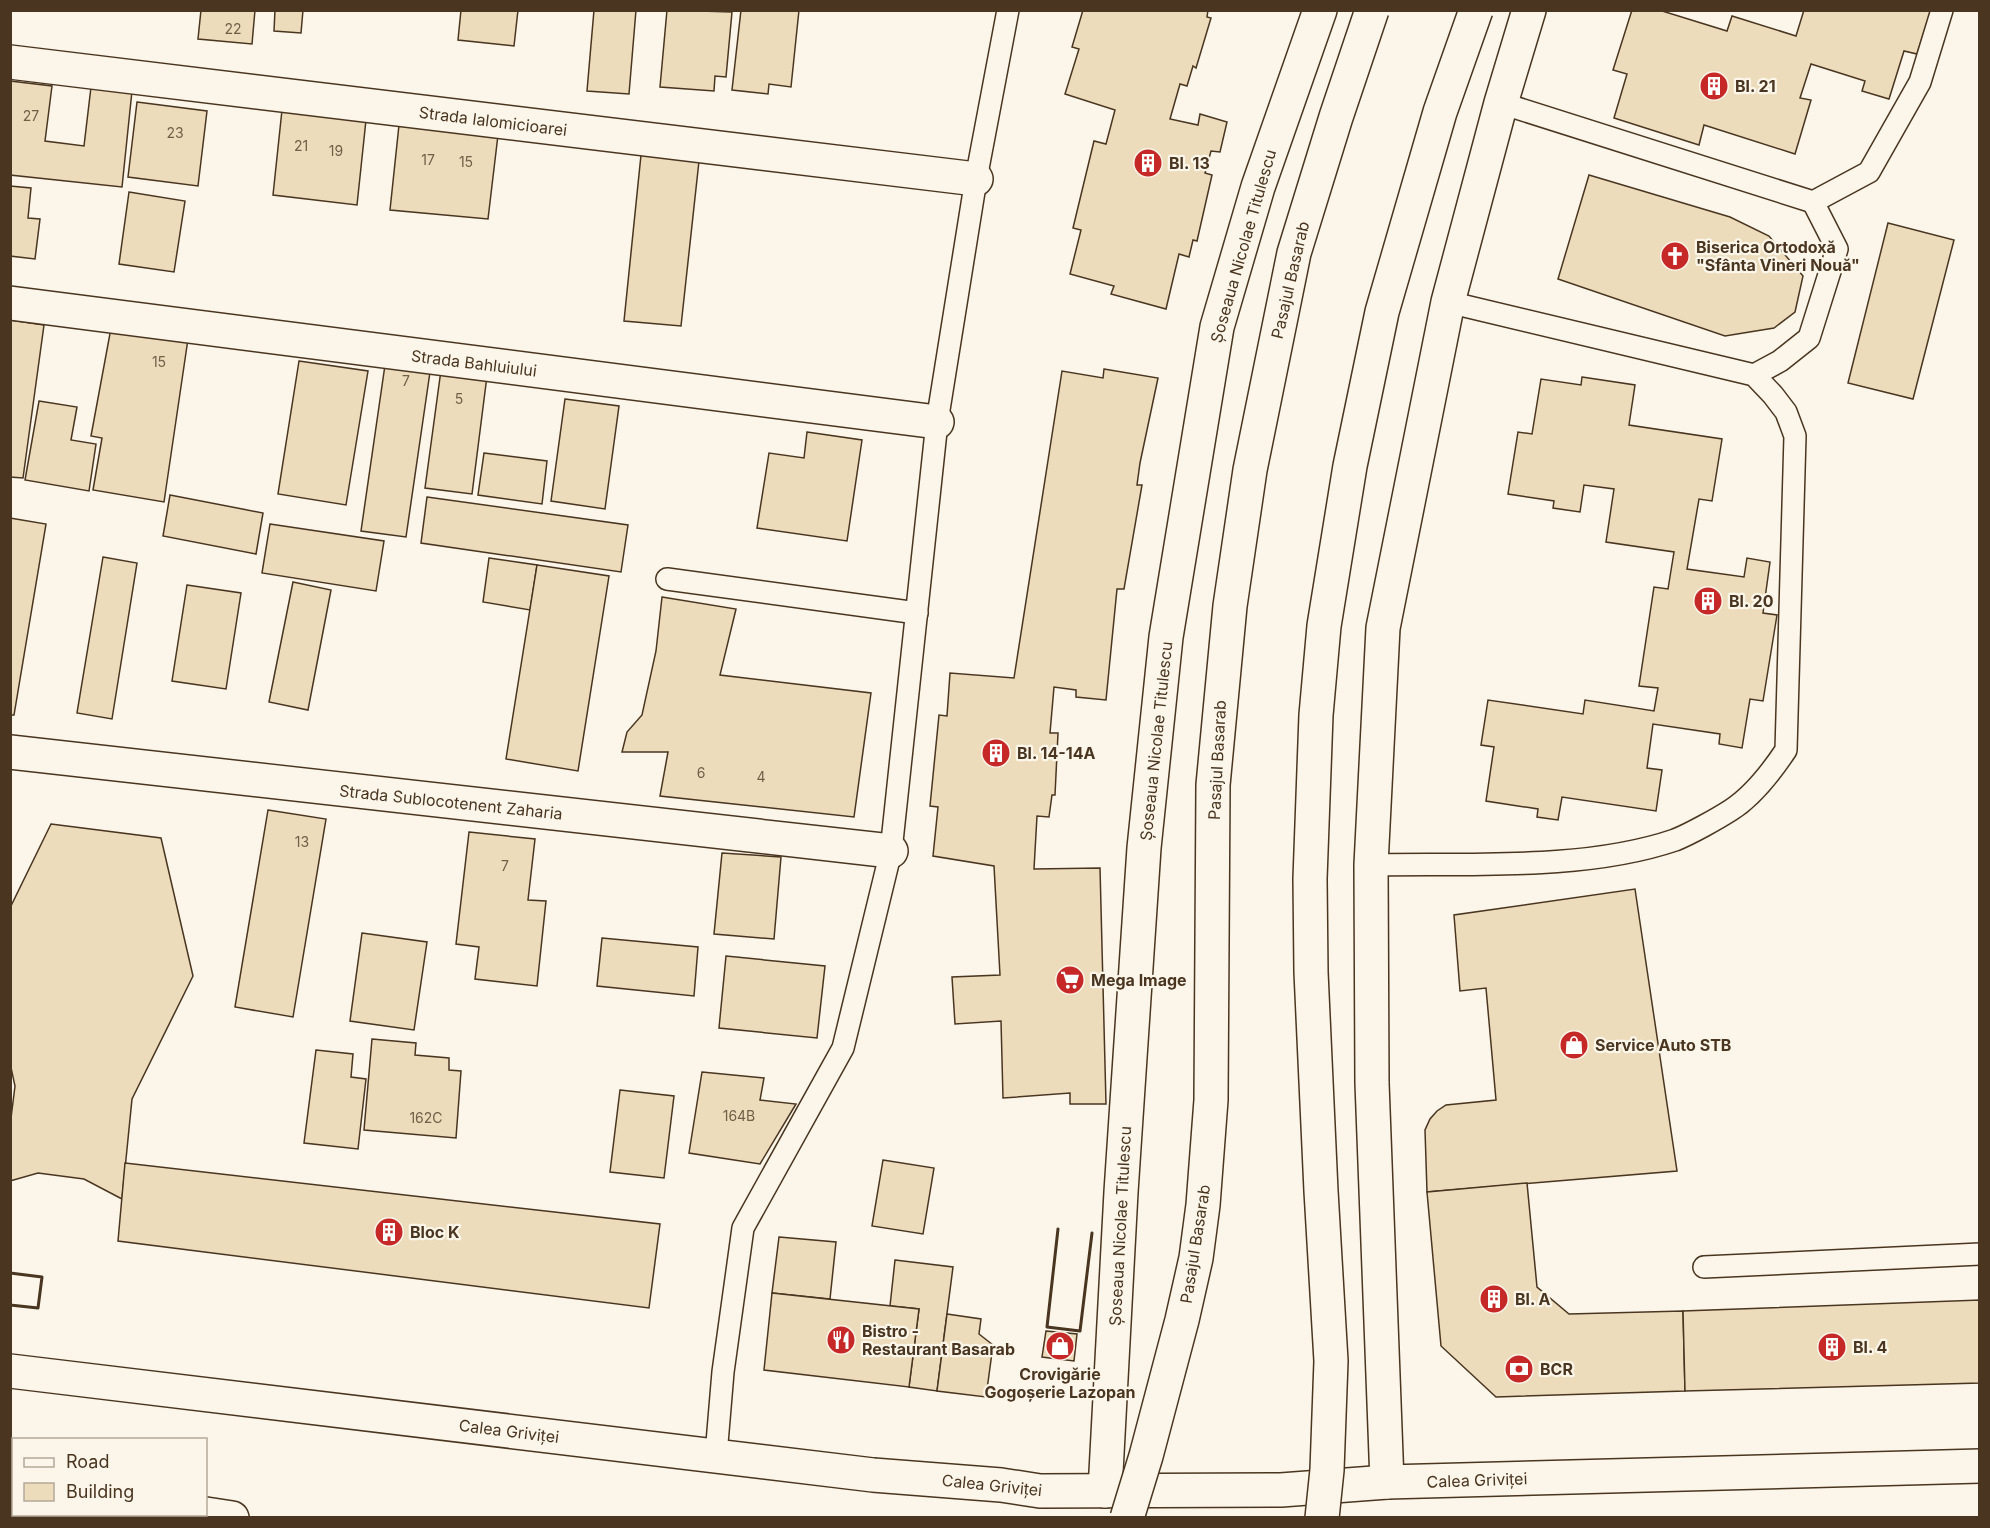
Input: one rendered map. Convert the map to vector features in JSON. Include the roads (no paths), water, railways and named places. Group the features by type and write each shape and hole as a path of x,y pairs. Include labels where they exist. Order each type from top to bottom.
{"main road":[{"name":"Șoseaua Nicolae Titulescu","path":"1105,1491 1144,848 1166,637 1217,327 1258,187 1320,10"},
{"name":"Pasajul Basarab","path":"1127,1518 1182,1320 1196,1258 1203,1205 1211,1100 1214,785 1230,606 1250,470 1294,253 1372,10"},
{"path":"1322,1518 1328,1470 1331,1362 1311,972 1310,879 1315,727 1324,626 1350,466 1382,312 1440,112 1476,10"},
{"path":"1387,1482 1372,1083 1371,865 1383,628 1448,302 1501,103 1529,10"},
{"name":"Strada Ialomicioarei","path":"10,62 976,179"},
{"name":"Strada Bahluiului","path":"10,303 937,422"},
{"name":"Strada Sublocotenent Zaharia","path":"10,752 891,851"},
{"name":"Calea Griviței","path":"10,1371 873,1475 1001,1485 1040,1491 1281,1490 1387,1482 1980,1466"},
{"path":"207,1514 232,1518"}],"lane":[{"path":"716,1455 723,1372 743,1228 843,1048 891,851 937,422 976,179 1008,10"},
{"path":"1813,202 1869,171 1920,82 1942,10"},
{"path":"1501,103 1813,202 1837,249 1809,338 1780,361 1754,375"},
{"path":"1371,865 1549,862 1621,853 1676,840 1733,809 1770,775 1786,750 1795,436 1786,412 1754,375 1448,302"},
{"path":"668,579 917,613"},
{"path":"1704,1267 1980,1254"}],"place":[{"name":"Bl. 21","path":"1714,86"},
{"name":"Bl. 13","path":"1148,163"},
{"name":"Biserica Ortodoxă \"Sfânta Vineri Nouă\"","path":"1675,256"},
{"name":"Bl. 20","path":"1708,601"},
{"name":"Bl. 14-14A","path":"996,753"},
{"name":"Mega Image","path":"1070,980"},
{"name":"Service Auto STB","path":"1574,1045"},
{"name":"Bloc K","path":"389,1232"},
{"name":"Bl. A","path":"1494,1299"},
{"name":"Bistro - Restaurant Basarab","path":"841,1340"},
{"name":"Crovigărie Gogoșerie Lazopan","path":"1060,1346"},
{"name":"Bl. 4","path":"1832,1347"},
{"name":"BCR","path":"1519,1369"}]}
